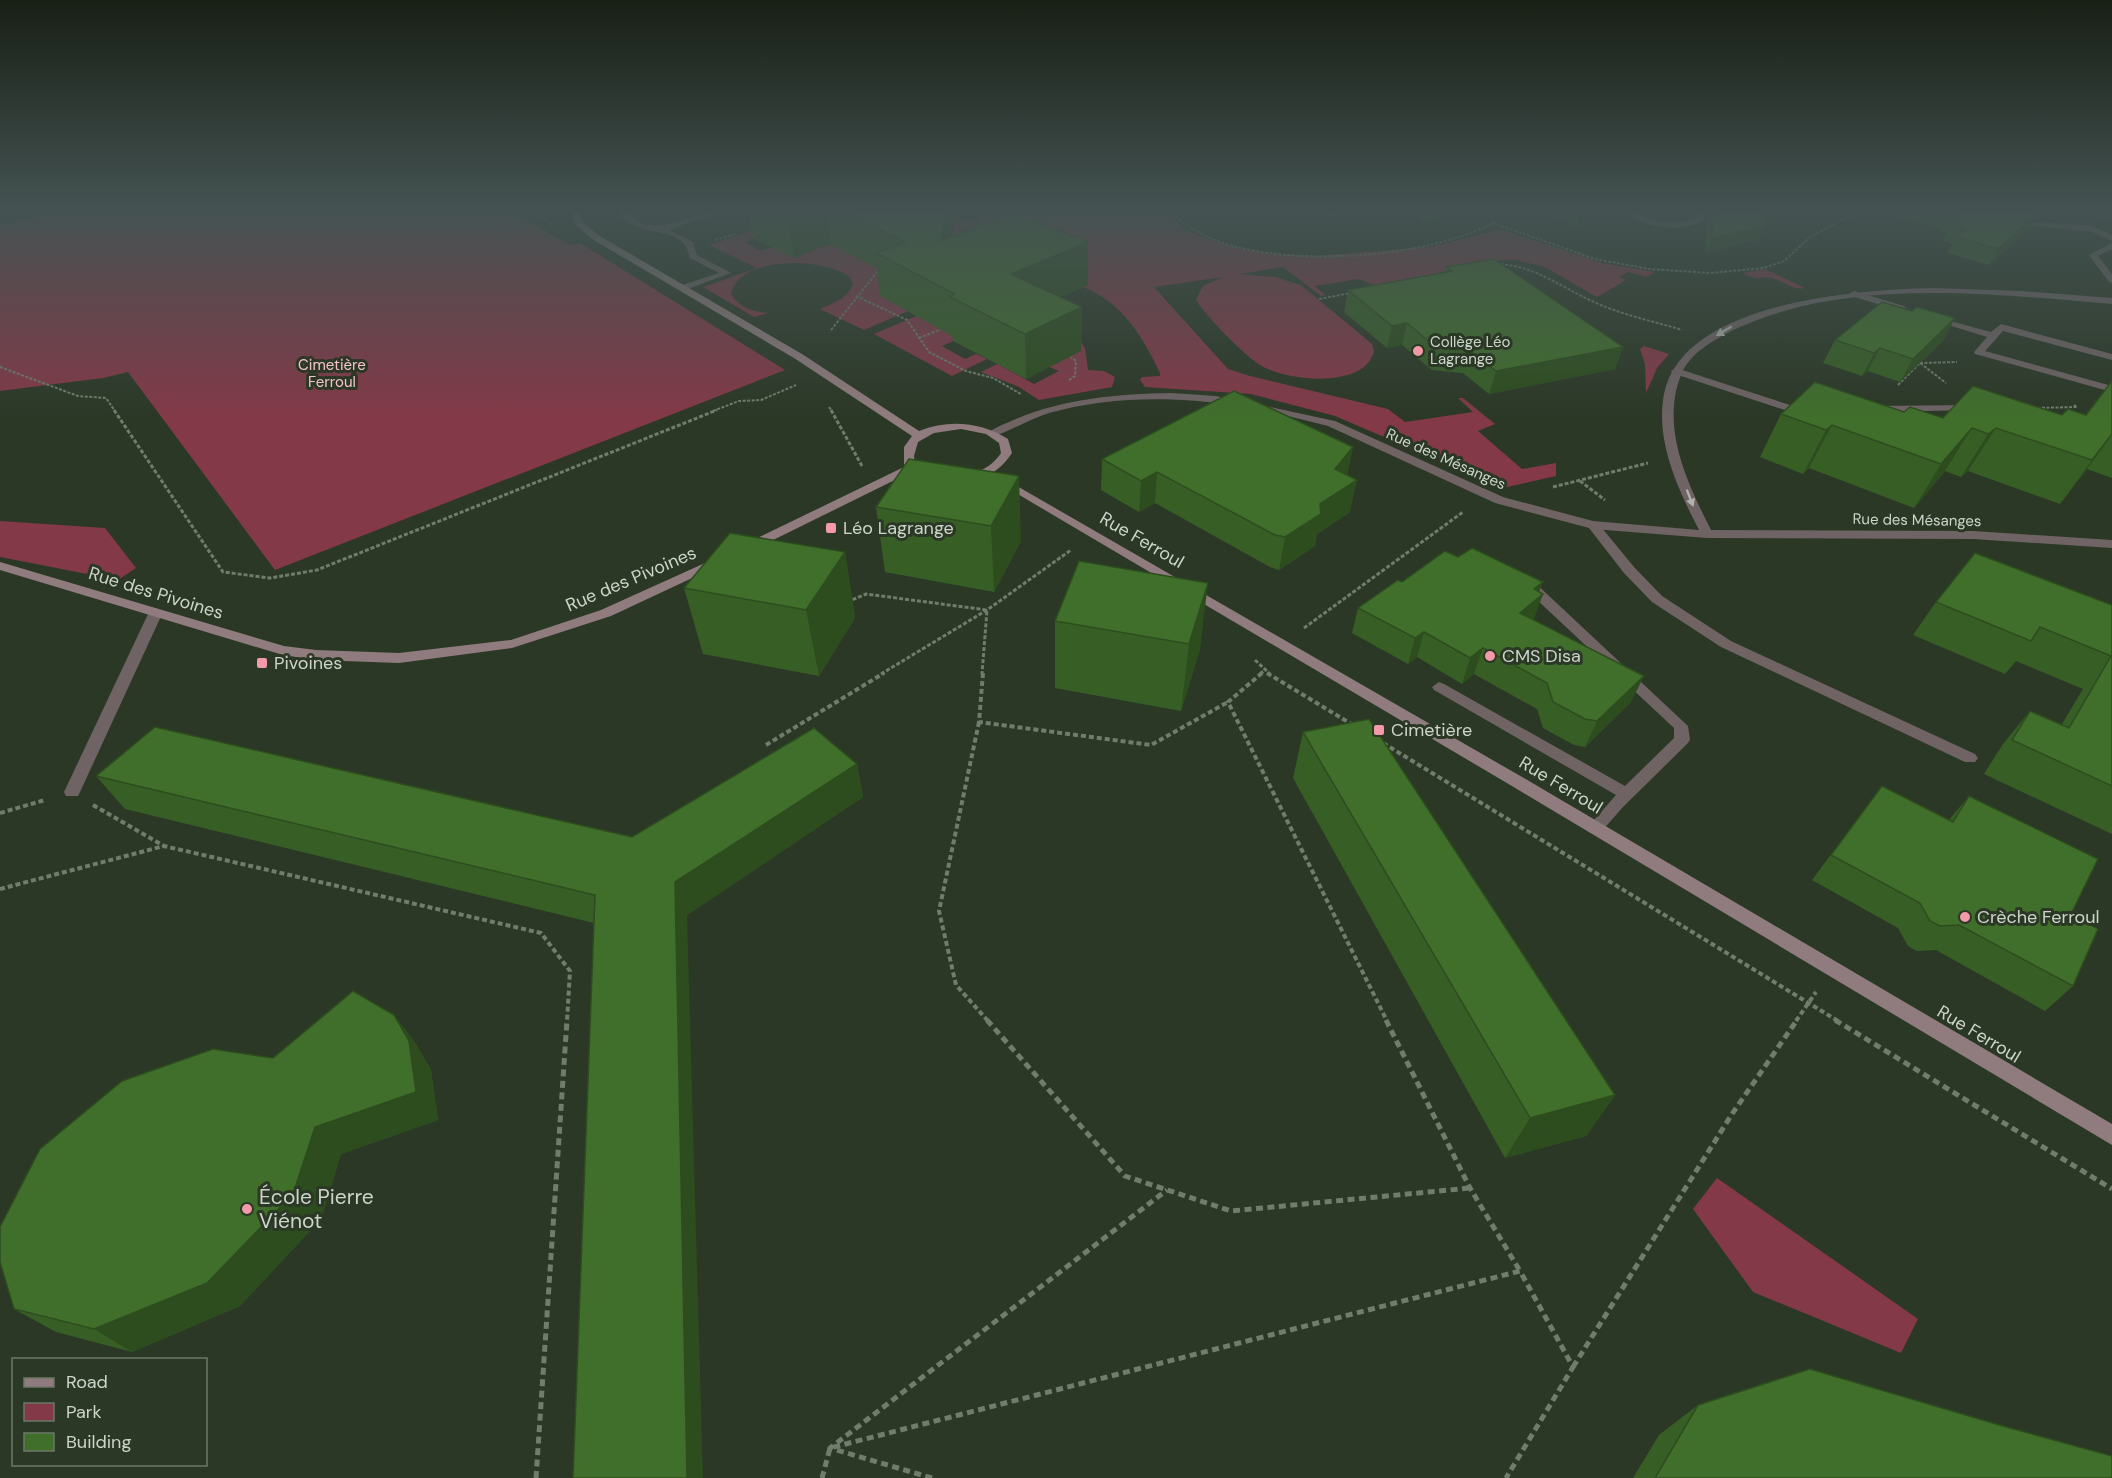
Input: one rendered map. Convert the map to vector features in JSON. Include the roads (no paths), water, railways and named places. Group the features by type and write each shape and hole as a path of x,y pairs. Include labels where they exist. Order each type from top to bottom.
{"street":[{"path":"668,280 798,356 919,436"},
{"path":"682,288 706,280"},
{"path":"1707,534 1694,508 1671,449 1668,400 1676,371 1703,343 1733,326 1782,309 1854,294 1946,289 2112,301"},
{"path":"1854,294 1913,312"},
{"path":"1923,315 1992,336"},
{"path":"2112,357 2001,327 1979,352 2112,389"},
{"path":"1676,371 1792,409 1815,409"},
{"name":"Rue des Mésanges","path":"994,433 1047,411 1132,397 1218,399 1332,423 1499,500 1593,525 1707,534 1973,535 2112,544"},
{"path":"1862,409 1978,408"},
{"path":"961,426 994,433 1007,447 1007,457 1000,466 989,473 954,480 936,478 910,468 906,456 908,447 919,436 943,427 961,426"},
{"name":"Rue des Pivoines","path":"0,566 283,650 316,655 399,658 512,644 606,613 730,556 910,468"},
{"name":"Rue Ferroul","path":"989,473 1595,828 2112,1135"},
{"path":"1593,525 1629,570 1657,599 1726,644 1970,758"},
{"path":"1517,576 1681,726 1682,740 1595,828"},
{"path":"72,792 156,612"},
{"path":"1439,687 1627,794"}],"place":[{"name":"Collège Léo Lagrange","path":"1418,351"},
{"name":"Léo Lagrange","path":"831,528"},
{"name":"CMS Disa","path":"1490,656"},
{"name":"Pivoines","path":"262,663"},
{"name":"Cimetière","path":"1379,730"},
{"name":"Crèche Ferroul","path":"1965,917"},
{"name":"École Pierre Viénot","path":"247,1209"}],"park label":[{"name":"Cimetière Ferroul","path":"332,374"}]}
